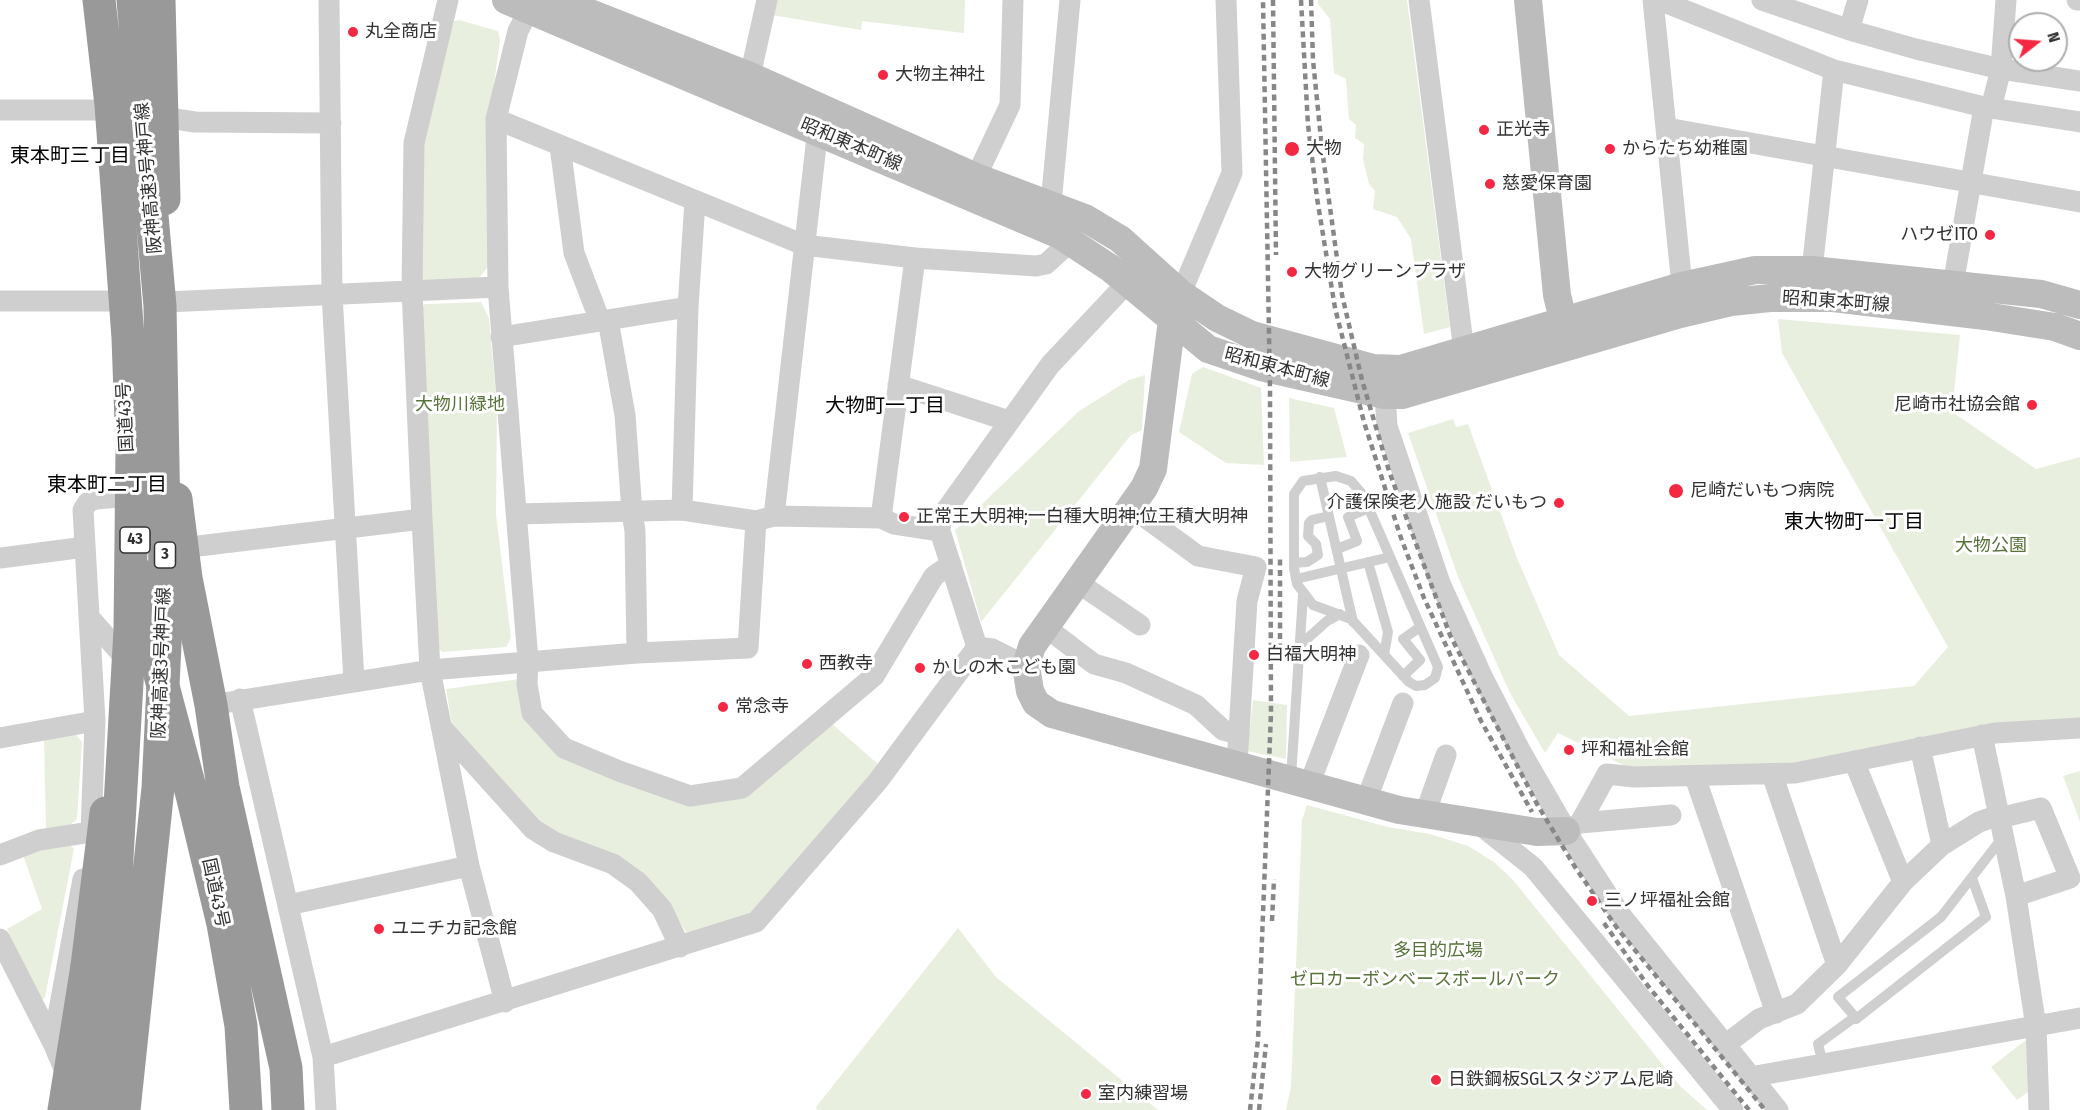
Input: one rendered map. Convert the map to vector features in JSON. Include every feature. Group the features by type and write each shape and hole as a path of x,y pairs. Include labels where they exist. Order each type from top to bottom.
{"highway":[{"name":"阪神高速3号神戸線","path":"92,1110 117,871 130,630 132,462 128,338 111,105 99,0"},
{"name":"国道43号","path":"107,0 110,110 130,496 137,555 148,630 192,795 223,924 241,1026 246,1110"},
{"name":"阪神高速3号神戸線","path":"124,1110 158,788 165,624 160,306 133,0"},
{"name":"国道43号","path":"159,0 166,302 177,508 182,548 226,702 223,787 286,1068 288,1110"},
{"path":"64,1110 87,966 137,555"}],"main road":[{"name":"昭和東本町線","path":"557,0 750,76 819,118 1071,241 1209,349 1261,367 1385,395 1402,394 1566,333 1682,286 1755,270 1812,270 2042,294 2080,305"},
{"path":"1528,0 1557,295 1566,333"},
{"name":"昭和東本町線","path":"523,3 1084,218 1119,239 1180,293 1217,318 1252,335 1373,368 1401,369 1464,351 1749,299 1793,297 1842,299 1984,316 2055,327 2080,336"},
{"path":"1172,320 1158,451 1144,488 1032,646 1026,666 1030,691 1036,703 1052,714 1366,801 1425,814 1537,831 1573,827"}],"street":[{"path":"329,0 332,294 354,681"},
{"path":"448,0 414,143 412,289 430,670 469,866 505,1002"},
{"path":"750,76 767,0"},
{"path":"976,177 1010,105 1013,0"},
{"path":"1051,204 1070,0"},
{"path":"1172,320 1180,293 1232,173 1226,0"},
{"path":"1419,0 1464,351"},
{"path":"1653,0 1682,286"},
{"path":"1659,0 1834,70 1987,107 2080,122"},
{"path":"1762,0 1849,30 1916,49 2001,69 2080,81"},
{"path":"1849,30 1858,0"},
{"path":"1953,285 1970,183 1987,107 2001,69 2006,0"},
{"path":"523,3 496,118 498,287 528,660 526,684 532,713 564,748 619,771 690,795 742,788 874,676 934,576 951,564"},
{"path":"1812,270 1834,70"},
{"path":"0,110 110,110"},
{"path":"162,117 195,122 331,123"},
{"path":"496,118 804,245 915,258 1040,266 1046,264 1071,241"},
{"path":"326,1110 324,1057 288,905 226,702 430,670 528,660 748,648 804,245 819,118"},
{"path":"1667,128 2080,202"},
{"path":"560,146 574,253 604,320 625,415 635,531 637,653"},
{"path":"682,510 688,307 695,201"},
{"path":"881,518 915,258"},
{"path":"977,647 940,531 941,517 1050,365 1127,283"},
{"path":"166,302 412,289 498,287"},
{"path":"0,301 120,302"},
{"path":"501,337 688,307"},
{"path":"898,385 1009,421"},
{"path":"1385,395 1387,426 1440,583 1482,676 1521,752 1573,827 1620,914 1778,1110"},
{"path":"54,1043 91,832 95,721 85,547 85,505 96,499 130,496"},
{"path":"1131,507 1198,556 1256,567 1247,601 1237,764"},
{"path":"516,514 682,510 765,518 881,518 894,524 940,531"},
{"path":"182,548 344,526 422,519"},
{"path":"0,558 85,547"},
{"path":"1077,582 1140,625"},
{"path":"89,617 125,658"},
{"path":"1044,626 1094,664 1126,673 1196,705 1223,730 1239,734"},
{"path":"977,647 992,649 1026,666"},
{"path":"324,1057 747,927 764,915 878,781 977,647"},
{"path":"1300,782 1359,655"},
{"path":"1366,801 1403,703"},
{"path":"0,738 95,721"},
{"path":"442,727 533,829 554,842 613,864 638,882 670,921 680,947"},
{"path":"1573,827 1607,774 1634,777 1772,774 1854,761 1982,735 2080,728"},
{"path":"1982,735 2016,897 2036,1027 2039,1110"},
{"path":"1920,747 1942,845"},
{"path":"1425,814 1446,755"},
{"path":"1854,761 1903,882"},
{"path":"1772,774 1837,965"},
{"path":"1695,777 1776,1013"},
{"path":"1725,1045 1759,1019 1797,1004 1837,965 1903,882 1942,845 1979,822 2001,823 2041,808 2070,878 2016,897"},
{"path":"1573,827 1671,815"},
{"path":"1474,820 1533,867 1732,1110"},
{"path":"0,855 39,840 91,832"},
{"path":"288,905 469,866"},
{"path":"0,939 5,967 54,1043 76,1096 99,1110"},
{"path":"1750,1077 2080,1018"}],"lane":[{"path":"1336,476 1351,481 1363,495 1438,667 1435,678 1425,685 1416,686 1403,676 1353,622 1340,614 1313,605 1303,595 1296,579 1294,563 1294,494 1303,481 1320,477 1336,476"},
{"path":"1320,477 1353,622"},
{"path":"1336,549 1357,541 1348,517 1368,508"},
{"path":"1294,563 1307,562 1318,555 1316,544 1308,536 1309,523 1317,518 1329,516"},
{"path":"1296,579 1390,557"},
{"path":"1368,562 1388,632 1384,656"},
{"path":"1300,782 1299,646 1303,595"},
{"path":"1299,646 1327,621 1340,614"},
{"path":"1403,676 1420,660 1403,639 1420,627"},
{"path":"1855,1017 1838,997 1941,917 1972,878 2001,823"},
{"path":"1823,1064 1818,1044 1855,1017 1856,1019 1986,917 1972,878"}],"green space":[{"path":"775,0 965,0 964,33 862,21 861,30 772,15"},
{"path":"1318,0 1407,0 1450,327 1424,334 1411,239 1397,217 1373,209 1375,191 1369,184 1363,159 1364,144 1355,138 1356,125 1349,119 1346,79 1334,73 1330,19 1318,4"},
{"path":"459,20 498,31 500,40 489,120 489,266 478,279 422,282 418,156 451,22"},
{"name":"大物川緑地","path":"481,302 489,318 497,406 496,514 511,638 506,647 442,652 435,645 418,312 425,304"},
{"name":"大物公園","path":"1778,319 1960,335 1952,412 2036,469 2080,457 2080,721 1799,764 1635,771 1558,733 1545,753 1510,693 1458,577 1408,433 1453,419 1456,427 1468,424 1517,558 1559,655 1629,716 1914,686 1948,647 1782,353"},
{"path":"1203,367 1261,388 1264,465 1226,463 1179,432 1192,374"},
{"path":"1145,375 1142,430 1131,435 981,622 955,530 1079,411 1129,380"},
{"path":"1289,398 1334,408 1347,457 1290,462"},
{"path":"520,679 524,716 689,805 744,797 830,722 879,765 755,917 690,938 670,907 536,819 453,731 446,689"},
{"path":"1253,700 1287,705 1286,759 1247,751"},
{"path":"76,735 82,742 77,819 69,826 46,829 44,739"},
{"path":"2080,771 2080,822 2063,776"},
{"name":"ゼロカーボンベースボールパーク","path":"1307,805 1388,827 1430,834 1468,846 1494,862 1513,880 1680,1086 1707,1110 1286,1110 1291,1086 1302,820"},
{"path":"69,844 74,849 45,997 42,1000 7,929 42,909 23,855 41,847"},
{"path":"958,928 996,977 1158,1110 817,1110 816,1107"},
{"path":"2026,1040 2031,1090 2017,1100 1991,1067"}],"railway":[{"path":"1250,1110 1258,1040 1271,713 1270,390 1263,0"},
{"path":"1273,0 1276,255"},
{"path":"1301,0 1308,125 1317,198 1335,308 1364,422 1401,538 1424,598 1481,721 1532,812"},
{"path":"1311,0 1313,60 1322,149 1342,295 1362,380 1389,471 1450,635 1537,804 1575,867 1617,928 1765,1110"},
{"path":"1280,555 1280,660"},
{"path":"1272,921 1274,879"},
{"path":"1604,923 1648,986 1749,1110"},
{"path":"1259,1110 1266,1044"}],"place":[{"name":"丸全商店","path":"353,32"},
{"name":"大物主神社","path":"883,75"},
{"name":"正光寺","path":"1484,130"},
{"name":"大物","path":"1292,149"},
{"name":"からたち幼稚園","path":"1610,149"},
{"name":"慈愛保育園","path":"1490,184"},
{"name":"ハウゼITO","path":"1990,235"},
{"name":"大物グリーンプラザ","path":"1292,272"},
{"name":"尼崎市社協会館","path":"2032,405"},
{"name":"尼崎だいもつ病院","path":"1676,491"},
{"name":"介護保険老人施設 だいもつ","path":"1559,503"},
{"name":"正常王大明神;一白種大明神;位王積大明神","path":"904,517"},
{"name":"白福大明神","path":"1254,655"},
{"name":"西教寺","path":"807,664"},
{"name":"かしの木こども園","path":"920,668"},
{"name":"常念寺","path":"723,707"},
{"name":"坪和福祉会館","path":"1569,750"},
{"name":"三ノ坪福祉会館","path":"1592,901"},
{"name":"ユニチカ記念館","path":"379,929"},
{"name":"日鉄鋼板SGLスタジアム尼崎","path":"1436,1080"},
{"name":"室内練習場","path":"1086,1094"}],"district":[{"name":"東本町三丁目","path":"70,156"},
{"name":"大物町一丁目","path":"885,406"},
{"name":"東本町二丁目","path":"107,485"},
{"name":"東大物町一丁目","path":"1854,522"}],"park label":[{"name":"多目的広場","path":"1438,951"}]}
